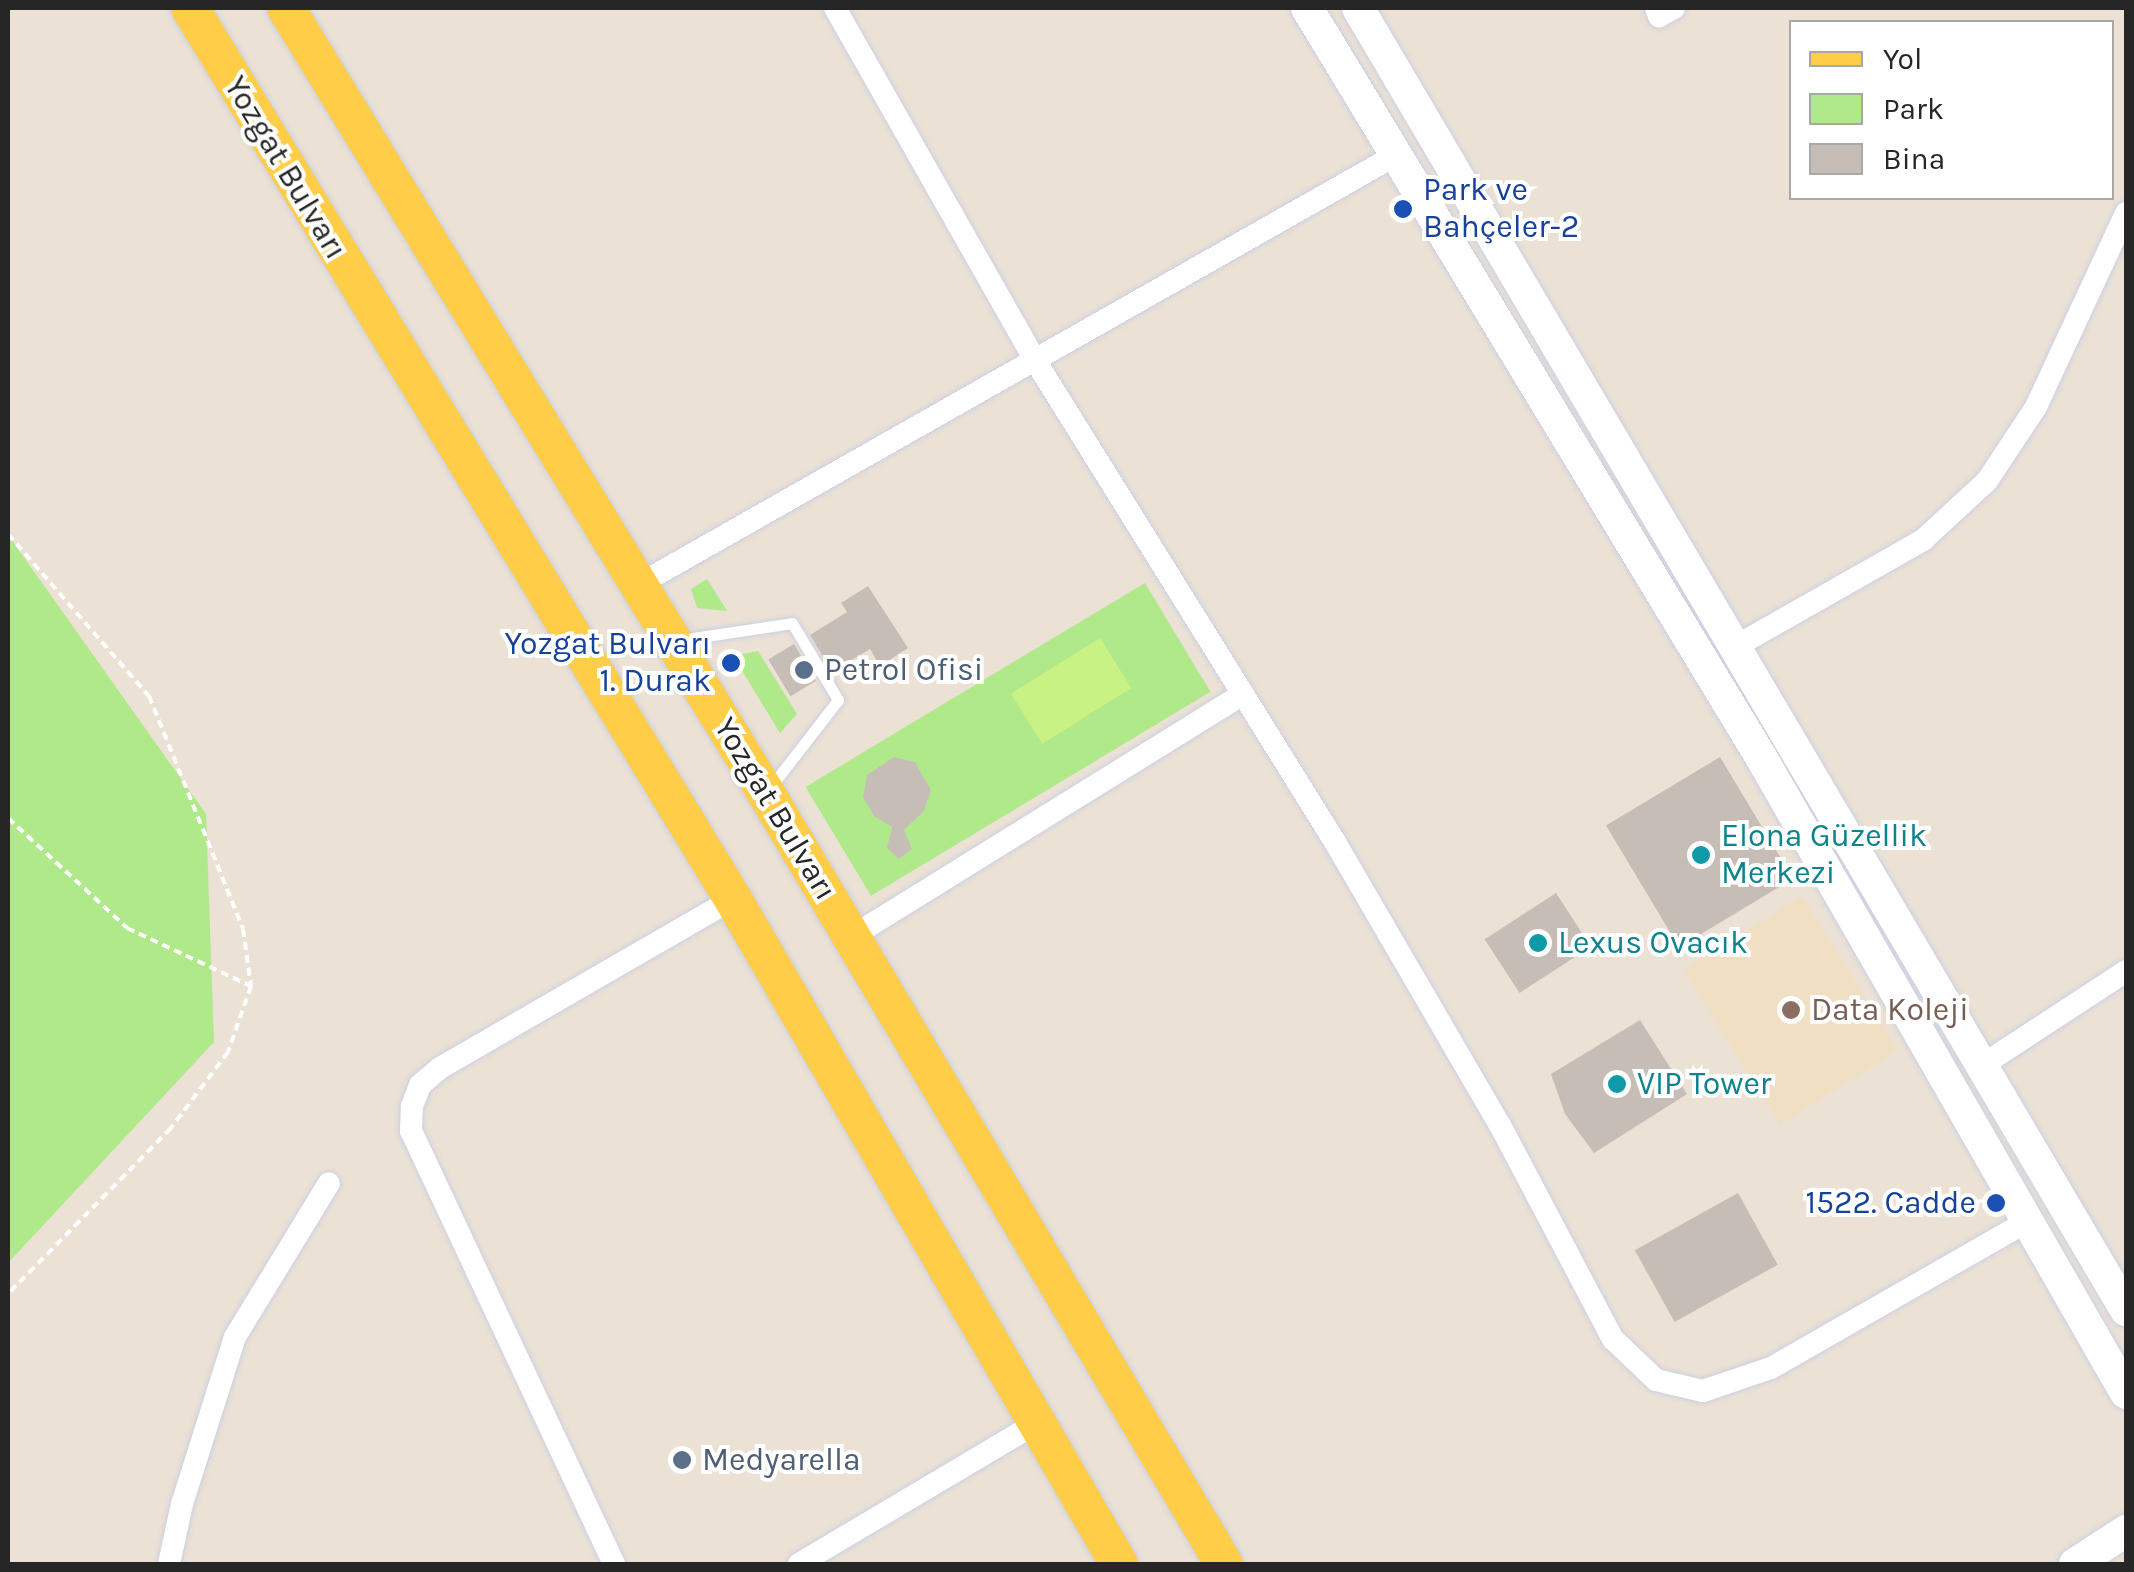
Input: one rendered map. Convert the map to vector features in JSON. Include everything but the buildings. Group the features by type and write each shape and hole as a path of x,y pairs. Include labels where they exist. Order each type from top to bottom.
{"main road":[{"name":"Yozgat Bulvarı","path":"190,8 733,899 1119,1564"},
{"name":"Yozgat Bulvarı","path":"286,8 766,793 1224,1564"},
{"path":"1307,8 1761,757 2126,1393"},
{"path":"1358,8 2126,1310"},
{"path":"2074,1564 2126,1531"}],"street":[{"path":"835,8 1033,357 1243,694 1500,1126 1613,1339 1656,1380 1703,1391 1770,1368 2028,1220"},
{"path":"1656,8 1659,16 1674,8"},
{"path":"638,586 1033,357 1396,155"},
{"path":"1733,648 1922,540 1987,480 2036,407 2126,214"},
{"path":"851,937 1243,694"},
{"path":"614,1564 411,1132 412,1106 420,1085 440,1068 733,899"},
{"path":"1982,1066 2126,971"},
{"path":"170,1564 235,1338 329,1184"},
{"path":"799,1564 1036,1424"}],"lane":[{"path":"672,641 792,623 838,700 766,793"}],"path":[{"path":"8,534 149,696 243,929 251,986 228,1052 171,1128 8,1294"},
{"path":"8,818 127,928 251,986"}],"shaded area":[{"name":"Data Koleji","path":"1802,896 1898,1050 1780,1125 1683,970"}],"green space":[{"path":"8,535 206,814 214,1042 8,1263"},
{"path":"707,579 727,611 697,608 691,589"},
{"path":"1145,583 1210,692 871,896 806,787"},
{"path":"1100,638 1131,688 1042,744 1011,694"},
{"path":"758,651 797,714 780,733 733,656"}],"place":[{"name":"Park ve Bahçeler-2","path":"1403,209"},
{"name":"Yozgat Bulvarı 1. Durak","path":"731,663"},
{"name":"Petrol Ofisi","path":"804,670"},
{"name":"Elona Güzellik Merkezi","path":"1701,855"},
{"name":"Lexus Ovacık","path":"1538,943"},
{"name":"Data Koleji","path":"1791,1010"},
{"name":"VIP Tower","path":"1617,1084"},
{"name":"1522. Cadde","path":"1996,1203"},
{"name":"Medyarella","path":"682,1460"}]}
